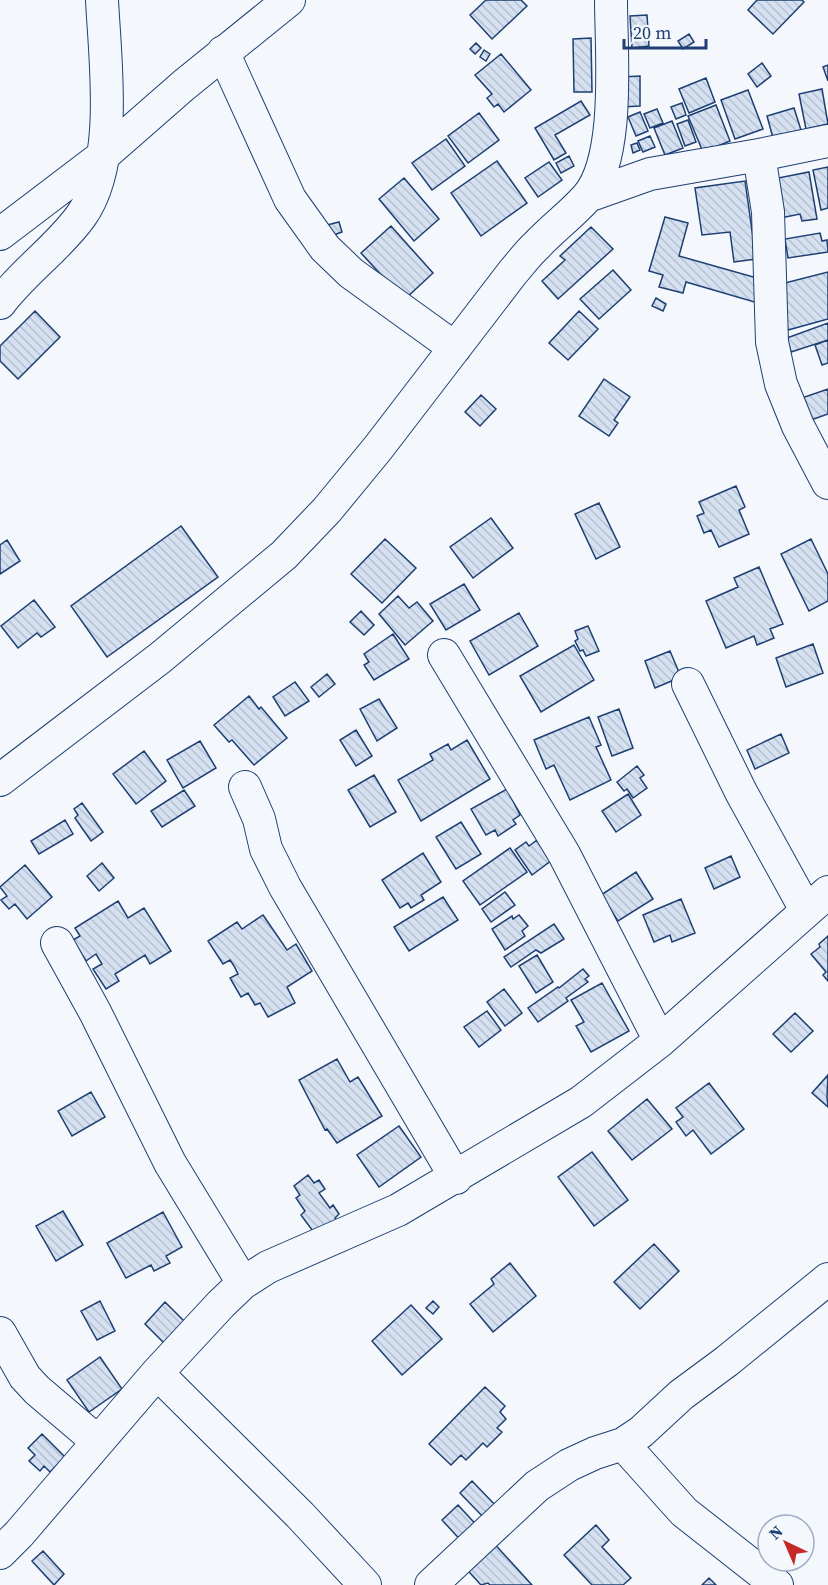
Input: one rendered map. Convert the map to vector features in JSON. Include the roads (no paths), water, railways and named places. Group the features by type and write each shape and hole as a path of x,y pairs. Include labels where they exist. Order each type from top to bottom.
{"street":[{"path":"0,303 10,289 66,235 83,213 94,190 104,155 108,108 102,0"},
{"path":"0,234 104,155 223,52 289,0"},
{"path":"0,780 160,658 284,555 327,510 378,448 536,245 588,196 599,178 606,158 611,109 611,0"},
{"path":"223,52 290,199 325,248 351,273 454,348"},
{"path":"588,196 650,174 828,141"},
{"path":"759,155 768,212 772,342 781,384 798,426 828,483"},
{"path":"444,655 564,854 660,1041"},
{"path":"0,1553 19,1534 157,1373 243,1282 268,1267 398,1210 456,1178 581,1102 660,1041 817,901 741,792 688,684"},
{"path":"245,787 259,819 266,849 285,887 456,1178"},
{"path":"57,943 95,1012 170,1163 243,1282"},
{"path":"431,1585 537,1486 569,1465 594,1453 623,1444 641,1432 681,1395 728,1361 828,1279"},
{"path":"0,1333 26,1377 97,1441"},
{"path":"157,1373 300,1515 365,1585"},
{"path":"623,1444 684,1512 777,1585"}]}
